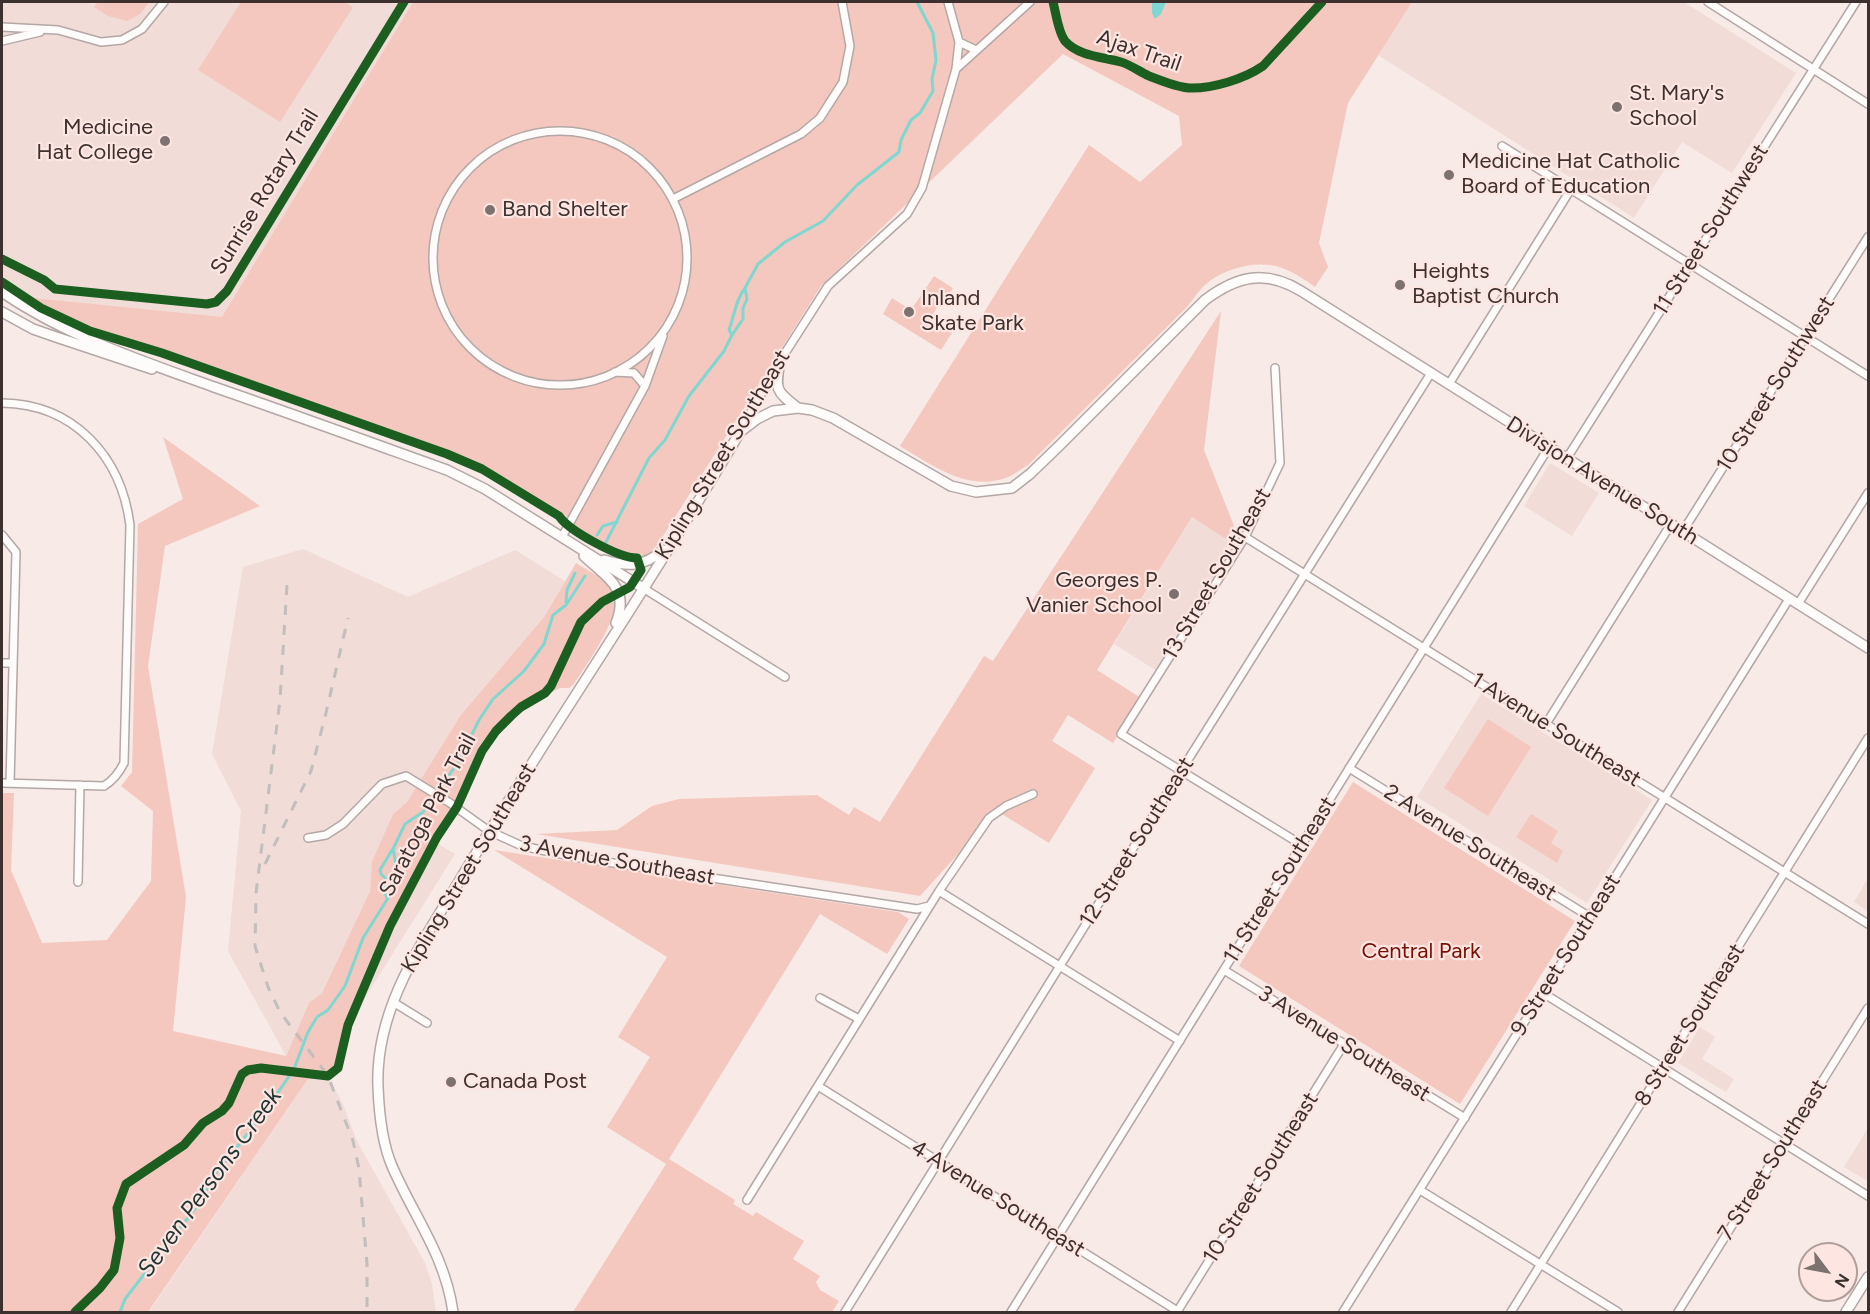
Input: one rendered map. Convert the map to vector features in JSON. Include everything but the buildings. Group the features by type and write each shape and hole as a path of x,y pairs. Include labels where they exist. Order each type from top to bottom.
{"street":[{"path":"2,27 58,30 101,42 122,40 142,29 164,2"},
{"path":"673,199 801,134 820,118 843,82 850,46 842,2"},
{"path":"948,2 959,42 976,51"},
{"path":"956,69 1030,2"},
{"path":"1708,2 1869,104"},
{"name":"11 Street Southwest","path":"1567,458 1856,2"},
{"path":"2,42 27,34 58,30"},
{"name":"Kipling Street Southeast","path":"453,1312 443,1269 391,1164 384,1136 378,1085 379,1059 384,1030 393,1002 413,958 489,831 734,444 780,361 828,286 915,204 922,188 956,69 959,42"},
{"path":"566,540 645,386 665,331 681,300 688,266 685,231 673,199 651,169 622,146 587,134 550,131 514,140 482,158 456,185 440,218 433,255 438,292 452,326 476,354 507,374 543,385 580,384 615,372 643,356 665,331"},
{"path":"1502,146 1869,376"},
{"path":"1449,384 1571,189"},
{"name":"10 Street Southwest","path":"1683,531 1869,237"},
{"name":"Division Avenue South","path":"798,408 812,410 833,418 931,476 964,490 995,491 1012,488 1060,446 1205,300 1218,290 1241,279 1255,277 1278,280 1290,284 1869,648"},
{"path":"2,292 78,334 178,374 447,470 485,489 785,677"},
{"path":"2,312 33,329 147,368 178,374"},
{"path":"780,361 775,383 779,393 798,408"},
{"name":"13 Street Southeast","path":"1181,771 1121,734 1245,537 1280,463 1275,368"},
{"path":"615,372 634,373 645,386"},
{"name":"12 Street Southeast","path":"845,1312 1059,966 1431,374"},
{"path":"2,403 19,404 46,411 81,430 96,445 109,462 120,484 128,509 130,538 124,763 117,775 104,786 2,783"},
{"path":"734,444 740,432 765,414 782,409 798,408"},
{"name":"11 Street Southeast","path":"1011,1312 1549,447"},
{"path":"1798,604 1869,493"},
{"path":"1546,724 1671,524"},
{"path":"2,535 16,552 10,783"},
{"name":"1 Avenue Southeast","path":"1245,537 1869,924"},
{"path":"566,540 618,589 620,607 618,619 609,642"},
{"path":"592,556 624,565 639,565 653,559 671,542"},
{"name":"9 Street Southeast","path":"1343,1312 1789,599"},
{"path":"2,663 13,663"},
{"name":"8 Street Southeast","path":"1511,1312 1869,738"},
{"name":"2 Avenue Southeast","path":"1349,768 1590,917"},
{"path":"1181,771 1302,845"},
{"name":"3 Avenue Southeast","path":"308,838 326,835 343,824 382,784 406,776 489,831 522,846 580,858 917,909 929,906"},
{"path":"78,882 80,785"},
{"path":"747,1200 929,906 989,818 1006,806 1033,794"},
{"path":"939,891 1179,1041"},
{"name":"3 Avenue Southeast","path":"1224,970 1465,1118"},
{"path":"1543,993 1869,1196"},
{"path":"820,998 859,1019"},
{"path":"393,1002 427,1023"},
{"name":"7 Street Southeast","path":"1678,1312 1869,1008"},
{"name":"10 Street Southeast","path":"1178,1312 1344,1044"},
{"name":"4 Avenue Southeast","path":"818,1086 1178,1312"},
{"path":"1420,1190 1618,1312"},
{"path":"1846,1312 1869,1276"}],"shaded area":[{"name":"Medicine Hat College","path":"2,2 413,2 222,318 24,297 2,281"},
{"name":"St. Mary's School","path":"1412,2 1684,2 1796,73 1732,173 1682,142 1634,218 1378,55"},
{"path":"1550,463 1599,493 1572,536 1524,506"},
{"name":"Georges P. Vanier School","path":"1192,517 1235,544 1157,671 1114,644"},
{"path":"303,549 408,597 515,550 565,581 544,617 460,716 407,802 393,814 372,861 370,891 322,993 309,1004 286,1056 228,951 241,811 212,754 243,567"},
{"path":"1481,694 1652,800 1587,903 1417,797"},
{"path":"435,842 455,854 353,1017 389,930"},
{"path":"1868,878 1868,911 1854,902"},
{"path":"1700,1027 1715,1037 1702,1059 1734,1079 1726,1092 1678,1063"},
{"path":"308,1079 329,1079 343,1104 357,1141 425,1263 432,1284 436,1312 149,1312"},
{"path":"1868,1128 1868,1181 1844,1167"}],"green space":[{"path":"98,2 149,2 140,14 127,21 108,16 94,7"},
{"path":"241,2 345,2 353,7 280,122 198,70"},
{"path":"413,2 1412,2 1348,103 1319,243 1328,267 1315,287 1289,271 1270,265 1240,267 1212,279 1202,287 1187,307 1028,465 1008,477 979,482 951,475 900,446 1089,145 1140,182 1182,145 1179,116 1063,54 821,286 658,544 644,556 627,559 614,556 496,477 460,459 188,359 83,326 24,297 222,317"},
{"name":"Inland Skate Park","path":"934,276 953,288 948,297 945,295 929,320 952,333 941,350 883,314 892,298 911,310"},
{"path":"1221,311 1204,450 1234,526 1226,539 1192,517 1097,670 1141,698 1113,743 1068,715 1052,741 1095,768 1049,843 997,811 920,896 536,834 617,830 652,806 679,799 817,795 849,815 854,807 880,822 984,656 993,661"},
{"path":"163,437 260,506 165,546 148,666 186,897 173,1031 286,1056 309,1003 322,993 370,891 372,861 393,814 407,802 460,716 544,617 576,563 611,587 615,596 614,608 604,636 574,684 569,688 560,688 524,707 497,732 465,784 389,930 353,1017 338,1072 329,1079 308,1079 148,1312 2,1312 2,793 14,793 11,870 42,943 107,940 151,881 153,811 121,786 132,772 138,524 183,499"},
{"path":"1488,719 1531,747 1488,816 1444,788"},
{"name":"Central Park","path":"1353,782 1575,921 1460,1104 1239,966"},
{"path":"1531,814 1558,831 1551,843 1563,851 1557,863 1516,837"},
{"path":"494,850 898,912 909,919 887,954 820,914 669,1159 735,1200 733,1204 753,1216 756,1212 804,1241 793,1259 820,1276 816,1282 820,1290 839,1301 832,1312 573,1312 666,1164 607,1127 650,1057 618,1037 667,957"}],"water":[{"path":"1152,2 1166,2 1161,14 1155,19 1152,13"}],"waterway":[{"name":"Seven Persons Creek","path":"606,542 649,458 665,440 689,396 724,351 743,319 743,308 747,299 745,288 758,264 785,242 823,221 857,185 899,152 901,140 911,120 920,113 933,91 932,79 936,60 933,33 917,2"},
{"name":"Seven Persons Creek","path":"732,335 729,330 737,302 745,288"},
{"name":"Seven Persons Creek","path":"597,535 603,526 617,522"},
{"name":"Seven Persons Creek","path":"566,602 567,590 575,573"},
{"name":"Seven Persons Creek","path":"120,1312 125,1299 201,1201 213,1177 262,1116 294,1069 308,1032 317,1017 328,1010 345,986 363,938 393,890 398,874 393,849 405,824 423,812 459,761 479,720 493,699 524,671 544,644 553,615 566,605 585,576"},
{"name":"Seven Persons Creek","path":"387,898 383,887 387,880 380,870 392,850"}],"railway":[{"path":"287,585 280,700 256,893 255,946 268,987 280,1012 328,1076 353,1141 359,1169 367,1264 367,1312"},
{"path":"265,864 311,771 348,618"}],"cycle path":[{"name":"Sunrise Rotary Trail","path":"2,259 44,280 55,289 207,304 216,302 227,291 404,2"},
{"name":"Ajax Trail","path":"1053,2 1061,33 1070,46 1084,53 1125,63 1164,82 1189,88 1208,87 1228,82 1263,66 1322,2"},
{"name":"Saratoga Park Trail","path":"2,282 41,308 90,331 162,353 447,454 482,469 559,516 573,529 595,543 619,554 637,558 641,570 630,587 602,602 581,622 551,686 545,693 521,707 511,716 496,731 482,751 457,807 437,837 390,926 348,1025 338,1068 328,1076 261,1068 248,1070 242,1074 229,1103 222,1111 203,1123 184,1145 126,1184 117,1208 120,1238 114,1270 100,1288 75,1312"}],"place":[{"name":"St. Mary's School","path":"1617,107"},
{"name":"Medicine Hat College","path":"165,141"},
{"name":"Medicine Hat Catholic Board of Education","path":"1449,175"},
{"name":"Band Shelter","path":"490,210"},
{"name":"Heights Baptist Church","path":"1400,285"},
{"name":"Inland Skate Park","path":"909,312"},
{"name":"Georges P. Vanier School","path":"1174,594"},
{"name":"Canada Post","path":"451,1082"}]}
